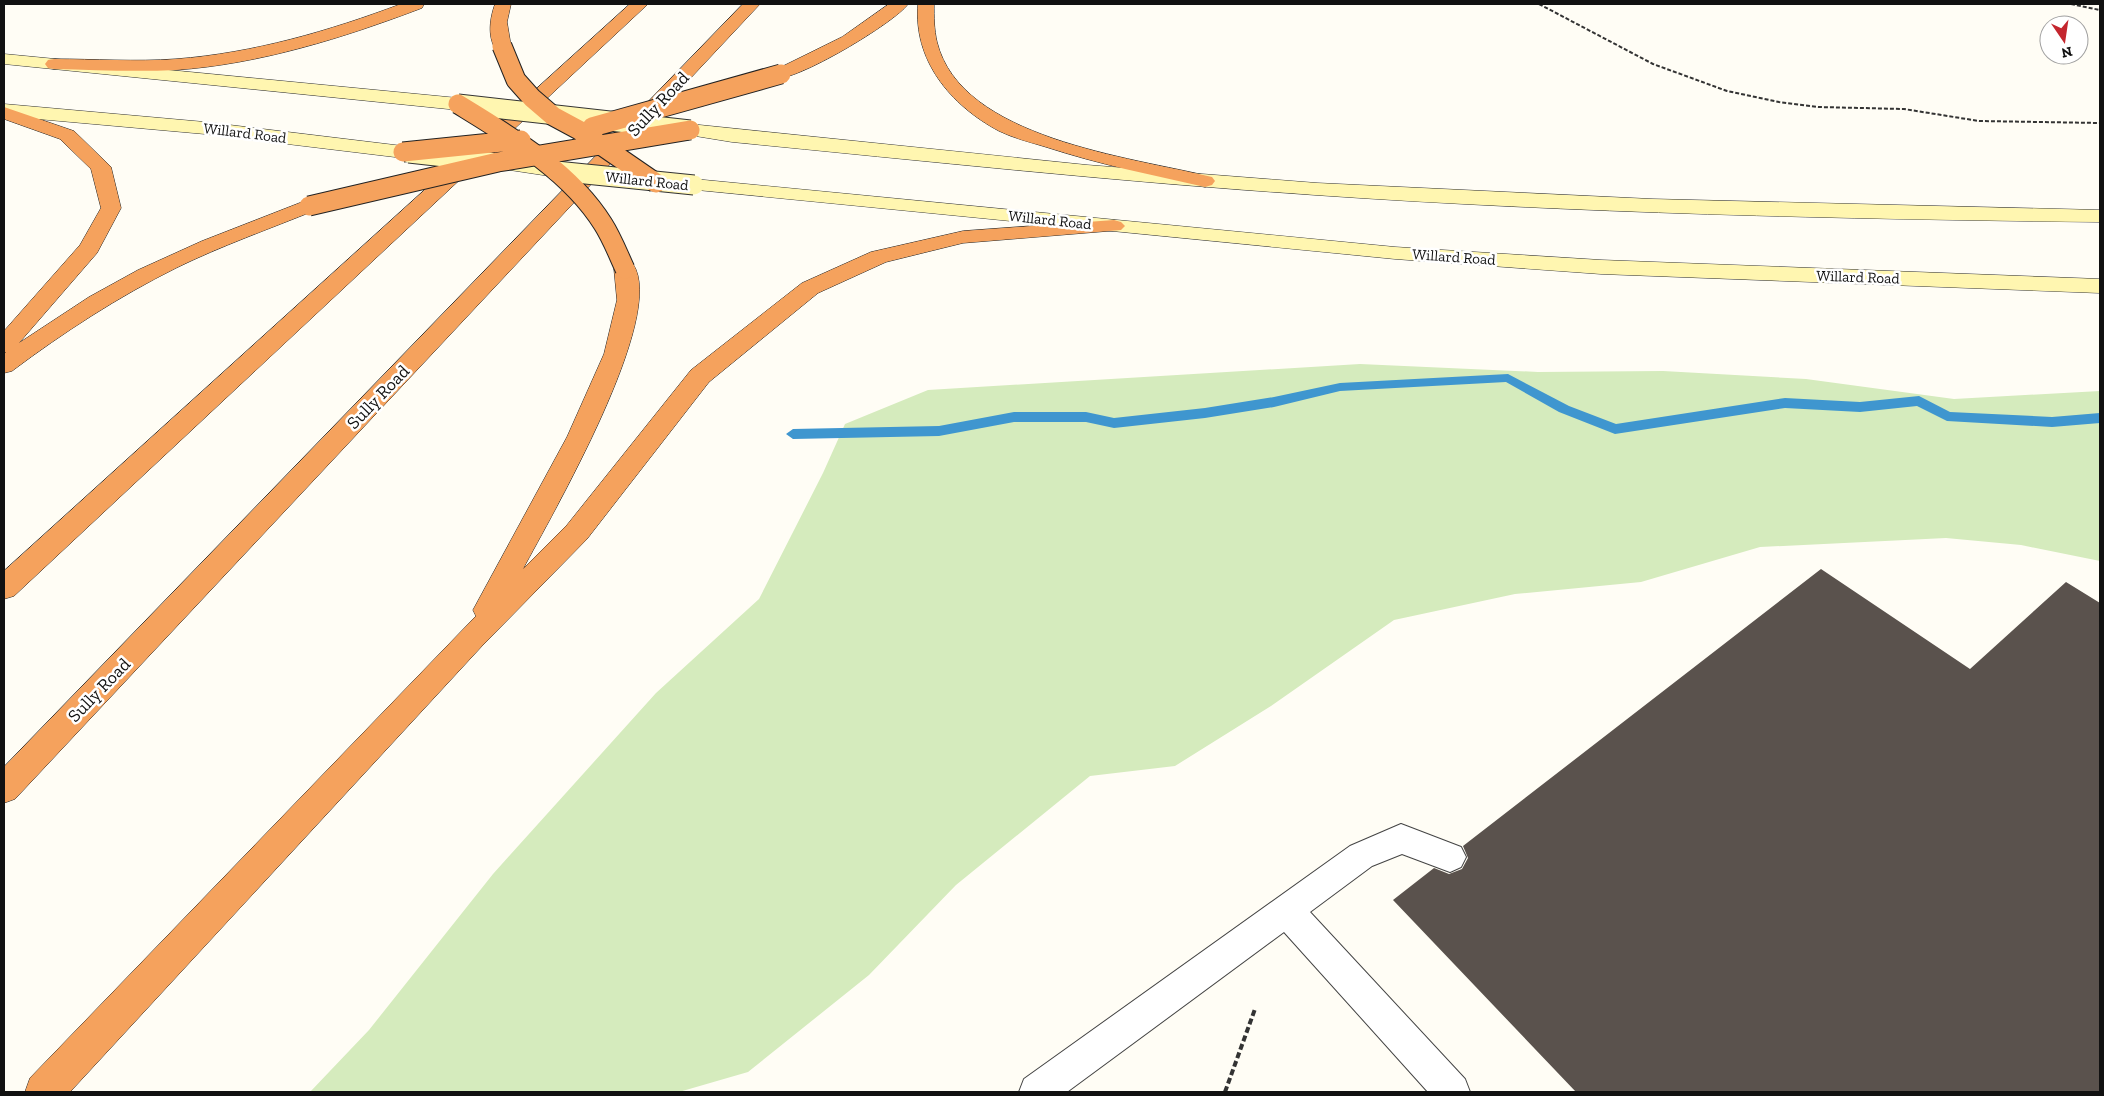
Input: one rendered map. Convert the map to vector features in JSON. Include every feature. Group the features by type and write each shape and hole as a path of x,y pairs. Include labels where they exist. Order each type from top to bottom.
{"highway":[{"path":"54,64 143,66 218,59 298,43 381,18 416,4"},
{"path":"502,4 498,22 502,46 516,80 532,98 553,116 578,130 656,183"},
{"path":"4,588 640,4"},
{"name":"Sully Road","path":"4,789 752,4"},
{"path":"403,152 518,141 578,130 616,122 781,74 848,41 900,4"},
{"path":"926,4 923,22 932,57 958,94 1005,127 1078,152 1205,181"},
{"path":"458,104 518,141 556,170 600,220 625,269 628,300 616,354 580,437 472,638"},
{"path":"4,112 66,135 101,167 111,208 89,248 4,345"},
{"path":"4,365 35,341 118,290 194,251 309,206 490,162 594,142 690,130"},
{"path":"44,1092 472,638 576,532 700,376 810,288 879,257 963,237 1114,226"}],"main road":[{"path":"4,59 458,104 732,136 1205,181 1615,204 2100,216"},
{"name":"Willard Road","path":"4,112 205,128 656,183 694,185 1395,253 1602,267 2100,286"}],"lane":[{"path":"1037,1092 1361,856 1401,839 1450,857"},
{"path":"1286,910 1452,1092"}],"path":[{"path":"1539,4 1653,64 1727,91 1779,102 1818,107 1904,109 1978,121 2100,123"},
{"path":"2071,4 2100,10"},
{"path":"1225,1092 1255,1008"}],"green space":[{"path":"1360,364 1538,372 1663,371 1806,379 1954,399 2100,391 2100,561 2021,545 1946,538 1760,547 1641,582 1515,594 1394,620 1271,706 1175,766 1090,776 956,885 869,975 748,1072 679,1092 310,1092 369,1030 493,874 656,693 759,599 823,473 845,424 928,390"}],"building":[{"path":"1821,569 1970,669 2066,582 2100,603 2100,1092 1576,1092 1393,900 1434,868 1449,874 1462,869 1468,858 1463,846"}],"waterway":[{"path":"793,434 939,431 1014,417 1086,417 1114,423 1205,413 1274,402 1340,387 1508,378 1564,409 1615,429 1785,403 1860,407 1919,401 1947,416 2052,422 2100,418"}]}
